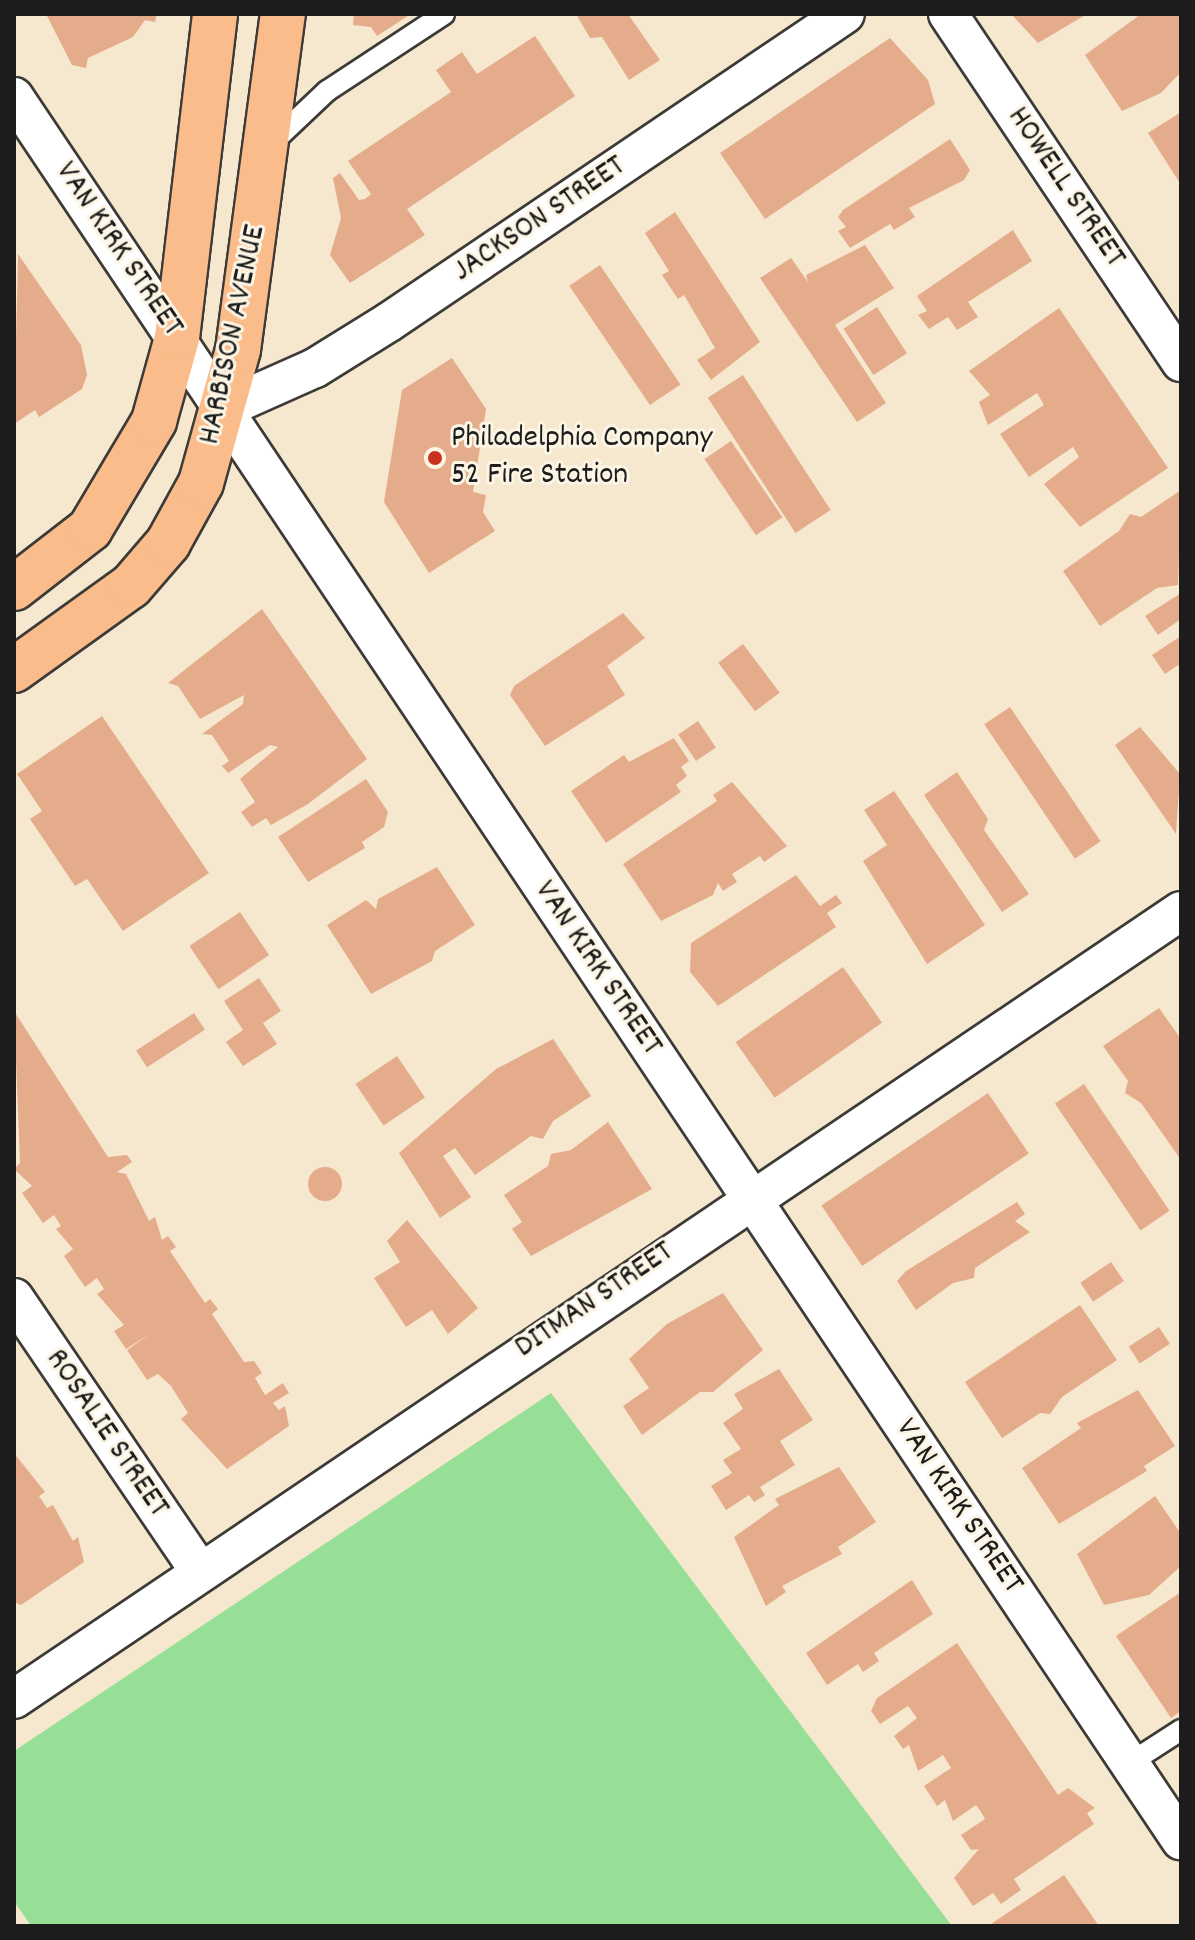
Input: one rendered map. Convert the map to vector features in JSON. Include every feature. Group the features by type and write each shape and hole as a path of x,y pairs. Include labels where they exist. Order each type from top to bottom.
{"main road":[{"name":"HARBISON AVENUE","path":"14,588 90,529 118,493 154,421 177,338 215,14"},
{"name":"HARBISON AVENUE","path":"14,670 95,617 168,543 201,483 225,408 269,145 283,14"}],"street":[{"name":"JACKSON STREET","path":"225,408 315,368 389,322 845,14"},
{"name":"HOWELL STREET","path":"948,14 1181,362"},
{"name":"VAN KIRK STREET","path":"14,97 1181,1840"},
{"name":"DITMAN STREET","path":"17,1690 748,1197 1181,911"},
{"name":"ROSALIE STREET","path":"14,1298 199,1570"}],"lane":[{"path":"269,145 327,91 444,14"},
{"path":"1130,1763 1181,1730"}],"green space":[{"path":"551,1393 952,1926 31,1926 14,1901 14,1751"}],"building":[{"path":"46,14 157,14 155,22 145,20 133,37 88,58 86,68 72,65"},
{"path":"354,14 411,14 377,36 371,27 353,25"},
{"path":"576,14 628,14 660,60 629,80 602,37 590,38"},
{"path":"1011,14 1087,14 1038,43"},
{"path":"1141,14 1181,14 1181,72 1161,93 1122,111 1085,55"},
{"path":"535,36 575,96 407,209 425,235 350,283 330,255 341,218 333,178 340,173 359,200 365,199 371,194 348,161 451,92 436,70 462,52 477,74"},
{"path":"890,38 928,80 935,104 765,219 720,153"},
{"path":"1181,112 1181,185 1148,133"},
{"path":"950,139 970,170 964,180 909,208 915,217 894,230 890,224 850,248 838,231 846,227 838,217 843,210"},
{"path":"675,212 760,342 711,380 697,360 715,348 684,295 678,299 662,275 669,271 645,233"},
{"path":"1013,230 1032,261 968,302 978,317 957,330 948,317 929,329 918,315 927,311 917,296"},
{"path":"865,245 894,288 835,325 886,403 857,422 760,278 791,258 808,282 806,275"},
{"path":"18,254 81,345 87,375 82,389 39,417 35,410 14,424"},
{"path":"600,265 681,384 650,405 569,286"},
{"path":"877,307 907,353 873,375 843,329"},
{"path":"1059,308 1168,468 1080,527 1044,484 1079,457 1073,447 1029,477 1000,434 1044,405 1037,393 988,425 979,402 990,395 969,371"},
{"name":"Philadelphia Company 52 Fire Station","path":"452,358 486,409 473,492 486,495 483,512 495,531 429,573 384,502 402,390"},
{"path":"743,375 831,510 795,533 708,398"},
{"path":"731,441 782,517 756,535 704,459"},
{"path":"1181,490 1178,585 1157,588 1100,626 1063,571 1119,531 1130,514 1141,517"},
{"path":"1181,593 1181,619 1158,635 1145,616"},
{"path":"262,609 367,759 308,804 271,825 266,818 252,827 241,812 255,802 240,779 278,747 270,745 228,773 222,766 229,761 212,735 202,734 243,704 244,695 200,719 178,686 168,683"},
{"path":"623,613 645,638 607,666 625,695 545,746 510,695 514,686"},
{"path":"1181,636 1181,670 1178,665 1165,674 1152,655"},
{"path":"743,644 780,693 755,711 718,663"},
{"path":"1010,707 1101,841 1075,859 984,724"},
{"path":"102,716 209,873 123,931 87,879 75,886 30,819 42,811 17,774"},
{"path":"698,721 716,748 696,761 678,734"},
{"path":"1140,727 1180,774 1176,834 1115,745"},
{"path":"674,738 689,761 681,767 687,776 676,785 681,792 606,843 571,791 624,755 629,762"},
{"path":"957,772 988,819 984,830 1029,894 1002,912 924,795"},
{"path":"366,779 388,812 384,827 362,842 365,848 308,882 278,837"},
{"path":"732,782 787,846 764,862 760,856 732,874 737,882 723,891 718,883 713,895 661,921 623,864 717,801 713,795"},
{"path":"894,791 985,925 927,964 863,861 887,845 864,810"},
{"path":"437,867 475,925 435,951 432,961 371,994 327,925 366,900 376,909 378,899"},
{"path":"796,875 820,906 836,895 842,903 827,913 836,927 718,1006 690,972 691,943"},
{"path":"240,912 269,955 219,989 189,946"},
{"path":"843,967 882,1023 775,1098 736,1042"},
{"path":"259,978 281,1011 263,1023 277,1044 243,1066 226,1042 243,1030 224,1001"},
{"path":"1159,1008 1181,1039 1181,1160 1141,1103 1125,1093 1128,1081 1103,1046"},
{"path":"14,1011 108,1157 127,1155 132,1162 117,1172 126,1174 149,1221 155,1217 162,1240 168,1236 176,1247 170,1251 205,1303 210,1299 218,1309 212,1314 244,1362 254,1361 262,1373 255,1378 265,1395 283,1383 289,1393 273,1403 279,1410 285,1406 289,1426 227,1469 181,1419 188,1413 171,1386 158,1374 147,1380 127,1350 151,1333 126,1349 114,1331 124,1325 97,1294 104,1289 97,1278 85,1287 64,1256 73,1249 56,1229 61,1226 54,1215 43,1223 22,1193 32,1186 14,1169 20,1163"},
{"path":"194,1013 205,1030 147,1067 136,1051"},
{"path":"553,1039 591,1096 553,1121 543,1139 531,1136 475,1175 455,1148 443,1156 471,1197 440,1218 399,1153 496,1069"},
{"path":"397,1056 425,1097 384,1125 356,1084"},
{"path":"1084,1084 1170,1211 1141,1230 1055,1104"},
{"path":"988,1093 1029,1154 862,1266 821,1205"},
{"path":"608,1122 652,1189 531,1256 512,1229 522,1222 504,1195 548,1166 551,1154 571,1150"},
{"path":"325,1167 337,1172 342,1184 337,1196 325,1201 313,1196 308,1184 313,1172"},
{"path":"1017,1202 1025,1214 1015,1221 1030,1232 975,1268 974,1278 953,1283 916,1310 897,1281 906,1271"},
{"path":"407,1220 478,1308 448,1334 432,1310 406,1327 374,1278 400,1262 387,1241"},
{"path":"1111,1262 1124,1281 1093,1302 1080,1283"},
{"path":"723,1293 763,1350 713,1392 700,1392 642,1435 623,1406 649,1388 629,1359 667,1324"},
{"path":"1080,1305 1117,1360 1062,1397 1050,1414 1040,1413 1002,1438 965,1382"},
{"path":"1159,1327 1170,1344 1140,1363 1129,1347"},
{"path":"779,1369 813,1420 780,1441 795,1465 760,1487 765,1495 754,1502 749,1495 726,1510 711,1486 732,1473 723,1460 741,1449 723,1423 743,1409 734,1394"},
{"path":"1138,1390 1175,1446 1144,1466 1147,1471 1059,1524 1022,1468 1081,1428 1077,1423"},
{"path":"14,1453 45,1492 39,1496 47,1508 53,1505 73,1541 78,1537 84,1562 21,1605 14,1602"},
{"path":"839,1467 876,1522 838,1547 842,1554 782,1586 786,1592 766,1606 734,1537 779,1505 775,1499"},
{"path":"1155,1496 1181,1534 1181,1566 1149,1595 1104,1605 1077,1554"},
{"path":"912,1580 933,1614 874,1653 879,1661 863,1672 858,1664 827,1685 806,1653"},
{"path":"1181,1592 1181,1711 1171,1718 1116,1636"},
{"path":"957,1643 1058,1795 1068,1788 1095,1808 1087,1813 1094,1824 1014,1879 1021,1890 1001,1904 993,1893 973,1906 954,1878 979,1849 971,1850 961,1835 985,1819 976,1805 953,1821 945,1800 937,1806 924,1786 951,1768 943,1755 918,1771 909,1745 903,1749 894,1736 917,1718 908,1706 880,1724 871,1711 877,1698"},
{"path":"1064,1875 1099,1926 988,1926"}],"place":[{"name":"Philadelphia Company 52 Fire Station","path":"435,458"}]}
